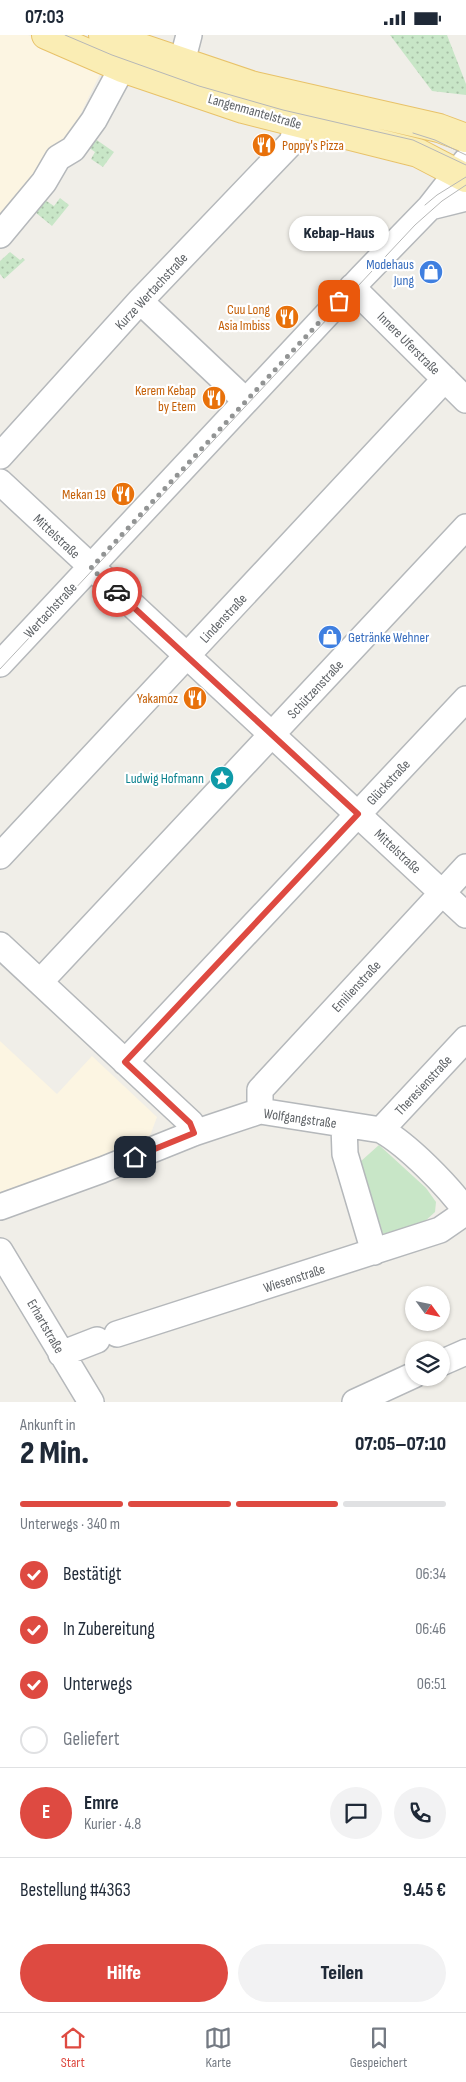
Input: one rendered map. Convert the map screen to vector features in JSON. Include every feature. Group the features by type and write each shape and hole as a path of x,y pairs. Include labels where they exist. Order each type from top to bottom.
{"main road":[{"name":"Langenmantelstraße","path":"46,35 122,68 234,106 296,124 418,153 463,171"},
{"name":"Langenmantelstraße","path":"103,35 254,86 439,128 466,139"}],"street":[{"path":"182,62 189,35"},
{"path":"0,235 44,183 58,158 73,149 94,120 122,68"},
{"name":"Kurze Wertachstraße","path":"0,456 140,301 292,142 296,124"},
{"name":"Wertachstraße","path":"0,664 352,287 463,171"},
{"path":"430,207 466,198"},
{"name":"Innere Uferstraße","path":"352,287 466,400"},
{"path":"140,301 246,401"},
{"name":"Lindenstraße","path":"0,856 188,657 445,379"},
{"name":"Mittelstraße","path":"0,482 466,915"},
{"name":"Schützenstraße","path":"40,982 466,527"},
{"name":"Glückstraße","path":"125,1062 466,699"},
{"name":"Emilienstraße","path":"260,1111 260,1090 466,867"},
{"path":"0,945 190,1123 194,1133 102,1170 0,1207"},
{"name":"Theresienstraße","path":"381,1130 466,1039"},
{"name":"Wolfgangstraße","path":"194,1133 260,1111 381,1130 392,1136 446,1185 466,1212"},
{"path":"344,1125 345,1154 374,1253"},
{"name":"Wiesenstraße","path":"62,1353 440,1230 466,1212"},
{"name":"Erhartstraße","path":"0,1251 91,1402"},
{"path":"450,1359 466,1352"},
{"path":"355,1402 405,1379"}],"shaded area":[{"path":"0,35 28,35 102,70 62,152 0,231"},
{"path":"0,1041 57,1094 92,1056 157,1117 148,1141 0,1192"}],"green space":[{"path":"390,35 447,35 466,84 466,95 432,91"},
{"path":"91,136 114,152 103,167 91,159 95,152 85,145"},
{"path":"60,198 69,205 52,226 35,212 45,200 54,206"},
{"path":"10,252 20,260 23,258 25,260 4,279 0,274 0,261"},
{"path":"379,1145 426,1188 436,1202 435,1212 424,1222 383,1234 360,1162"}],"tram line":[{"path":"65,35 112,55 199,86 283,110 413,140 466,165"},
{"path":"413,133 435,140 466,155"},
{"path":"425,205 466,177"},
{"path":"0,669 415,225 442,201 466,185"}],"way so far":[{"path":"117,592 91,568 339,301"}],"place":[{"name":"Poppy's Pizza","path":"264,145"},
{"name":"Modehaus Jung","path":"431,272"},
{"name":"Kebap-Haus","path":"339,301"},
{"name":"Cuu Long Asia Imbiss","path":"287,317"},
{"name":"Kerem Kebap by Etem","path":"214,398"},
{"name":"Mekan 19","path":"123,494"},
{"name":"Getränke Wehner","path":"330,637"},
{"name":"Yakamoz","path":"195,698"},
{"name":"Ludwig Hofmann","path":"222,778"}],"route":[{"path":"117,592 358,814 125,1062 190,1123 194,1133 135,1157"}]}
